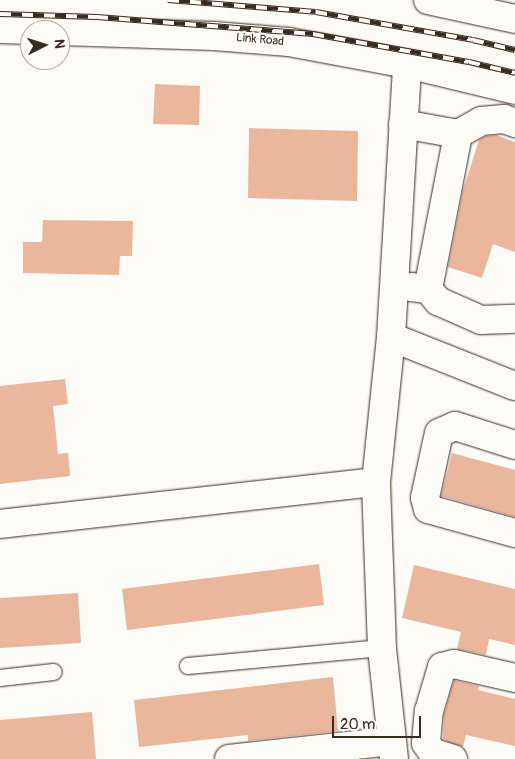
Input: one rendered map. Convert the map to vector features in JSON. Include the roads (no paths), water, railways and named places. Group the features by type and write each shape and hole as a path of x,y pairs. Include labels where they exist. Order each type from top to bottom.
{"street":[{"path":"428,0 515,19"},
{"name":"Link Road","path":"0,29 214,36 280,41 407,64 515,90"},
{"path":"391,739 382,648 376,482 391,337 407,64"},
{"path":"403,124 458,134 481,121 504,119 515,123"},
{"path":"428,289 458,134"},
{"path":"394,284 428,289 438,301 481,320 515,319"},
{"path":"391,337 515,386"},
{"path":"513,438 455,426 439,433 425,498 428,509 515,533"},
{"path":"0,524 376,482"},
{"path":"452,759 433,754 426,743 429,711 442,667 454,664 515,678"},
{"path":"230,759 350,753 391,739 429,711"}],"lane":[{"path":"188,666 382,648"},
{"path":"0,678 54,672"}],"railway":[{"path":"168,0 316,12 473,40 515,50"},
{"path":"0,14 97,17 313,34 469,62 515,73"}]}
